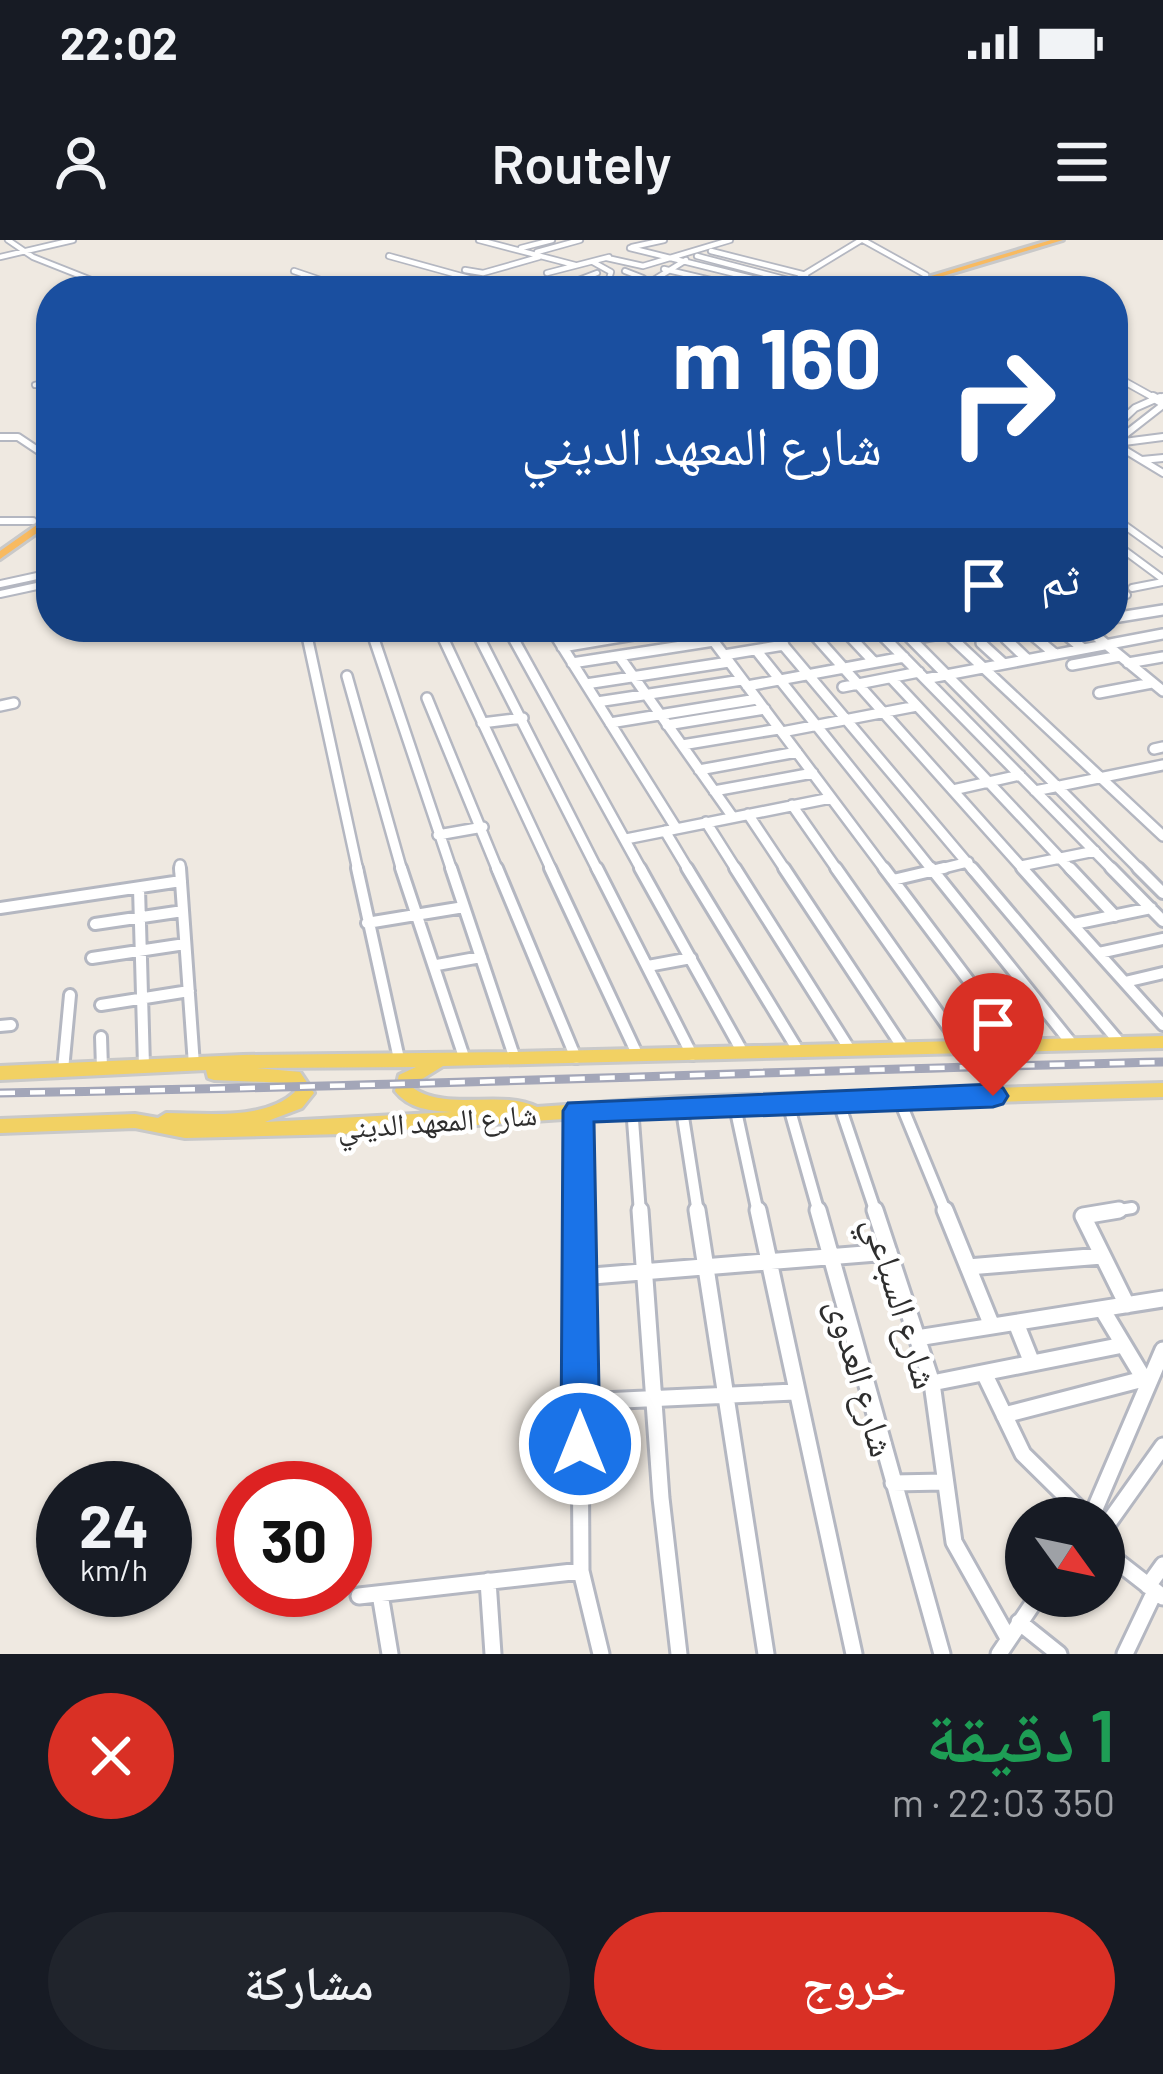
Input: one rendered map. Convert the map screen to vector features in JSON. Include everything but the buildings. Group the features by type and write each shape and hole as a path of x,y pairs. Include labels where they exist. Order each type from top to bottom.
{"highway":[{"path":"923,276 1044,240"},
{"path":"938,276 1059,240"},
{"path":"0,544 36,520"},
{"path":"0,556 36,527"}],"main road":[{"name":"شارع المعهد الديني","path":"0,1073 1163,1042"},
{"path":"465,1060 412,1073 404,1091 424,1106 487,1102 543,1114"},
{"path":"135,1121 278,1114 296,1106 305,1093 294,1077 172,1066"},
{"name":"شارع المعهد الديني","path":"0,1126 135,1121 185,1131 425,1124 681,1104 1163,1090"}],"street":[{"path":"8,240 22,252 82,276"},
{"path":"20,240 33,249"},
{"path":"0,257 73,240"},
{"path":"479,240 578,266"},
{"path":"518,249 552,240"},
{"path":"533,253 580,240"},
{"path":"619,240 640,245"},
{"path":"547,273 664,240"},
{"path":"636,265 730,240"},
{"path":"669,276 714,250 806,275 862,240 926,275"},
{"path":"652,242 686,251 732,276"},
{"path":"630,248 683,261"},
{"path":"389,256 461,276"},
{"path":"454,267 481,273 542,256"},
{"path":"646,265 660,256"},
{"path":"607,258 694,276 711,268"},
{"path":"661,276 697,258 774,276"},
{"path":"593,262 611,272 610,276"},
{"path":"563,269 580,274"},
{"path":"294,271 309,276"},
{"path":"625,271 629,276"},
{"path":"588,276 597,273"},
{"path":"1128,383 1161,401"},
{"path":"1128,415 1161,401"},
{"path":"1128,431 1161,401"},
{"path":"0,437 18,437 36,449"},
{"path":"1128,442 1163,437"},
{"path":"1128,452 1160,469"},
{"path":"1142,460 1163,458"},
{"path":"0,521 33,521"},
{"path":"1128,528 1163,553"},
{"path":"1148,542 1163,540"},
{"path":"1128,554 1163,581"},
{"path":"0,584 36,576"},
{"path":"1128,591 1163,581"},
{"path":"0,594 36,586"},
{"path":"1128,616 1163,610"},
{"path":"1128,640 1163,634"},
{"path":"308,642 398,1059"},
{"path":"375,642 515,1059"},
{"path":"445,642 638,1056"},
{"path":"482,642 692,1055"},
{"path":"515,642 743,1053"},
{"path":"559,642 799,1052"},
{"path":"562,647 592,642"},
{"path":"572,663 679,642"},
{"path":"714,642 1017,1045"},
{"path":"781,642 1120,1043"},
{"path":"821,642 1163,1025"},
{"path":"855,642 874,662"},
{"path":"889,642 1163,921"},
{"path":"914,642 1163,893"},
{"path":"956,642 1163,836"},
{"path":"1009,642 1027,659"},
{"path":"1041,642 1055,654"},
{"path":"1075,642 1082,648"},
{"path":"1103,642 1163,692"},
{"path":"843,687 946,675 1117,642"},
{"path":"981,643 1004,664"},
{"path":"586,684 784,645"},
{"path":"756,650 1072,1044"},
{"path":"619,656 732,817"},
{"path":"597,702 779,680 904,657"},
{"path":"1072,665 1163,657"},
{"path":"347,676 415,916 437,965 465,1060"},
{"path":"891,678 1115,916"},
{"path":"1099,693 1152,682"},
{"path":"427,698 576,1058"},
{"path":"0,706 14,703"},
{"path":"610,723 664,720 761,704"},
{"path":"682,745 917,706"},
{"path":"482,723 523,718"},
{"path":"699,770 797,752"},
{"path":"1035,790 1163,765"},
{"path":"714,790 812,773"},
{"path":"953,790 1020,775"},
{"path":"626,839 831,798"},
{"path":"792,805 962,1047"},
{"path":"748,814 903,1048"},
{"path":"706,822 850,1050"},
{"path":"438,835 483,827"},
{"path":"1022,866 1095,851"},
{"path":"893,880 968,862"},
{"path":"180,865 194,1065"},
{"path":"0,908 181,881"},
{"path":"139,888 144,1066"},
{"path":"367,922 464,907"},
{"path":"1073,924 1151,908"},
{"path":"95,924 183,911"},
{"path":"1099,952 1163,939"},
{"path":"92,958 185,944"},
{"path":"437,965 481,957"},
{"path":"648,965 691,958"},
{"path":"1125,982 1163,973"},
{"path":"101,1005 188,991"},
{"path":"63,1070 70,995"},
{"path":"101,1037 102,1069"},
{"path":"899,1099 992,1326"},
{"name":"شارع العدوى","path":"787,1100 942,1654"},
{"name":"شارع السباعي","path":"838,1100 932,1383 954,1542 1003,1646"},
{"path":"734,1102 854,1654"},
{"path":"681,1104 766,1654"},
{"path":"632,1107 653,1399 679,1654"},
{"path":"579,1111 581,1571 601,1654"},
{"path":"1127,1305 1083,1216 1132,1208"},
{"path":"580,1277 889,1252"},
{"path":"968,1267 1102,1256"},
{"path":"917,1338 1163,1300"},
{"path":"1102,1309 1148,1378"},
{"path":"1016,1323 1032,1363"},
{"path":"932,1383 1124,1345"},
{"path":"1098,1497 1163,1350"},
{"path":"984,1373 1023,1454 1067,1497"},
{"path":"1004,1415 1148,1378"},
{"path":"580,1402 794,1392"},
{"path":"1125,1499 1163,1446"},
{"path":"892,1483 944,1482"},
{"path":"1125,1654 1156,1592 1163,1565"},
{"path":"1125,1568 1156,1592"},
{"path":"372,1595 581,1571"},
{"path":"488,1582 493,1654"},
{"path":"380,1594 390,1654"},
{"path":"1003,1646 1023,1617"},
{"path":"1019,1622 1059,1654"}],"railway":[{"path":"0,1093 1163,1062"}],"route":[{"path":"580,1444 579,1111 993,1096"}]}
